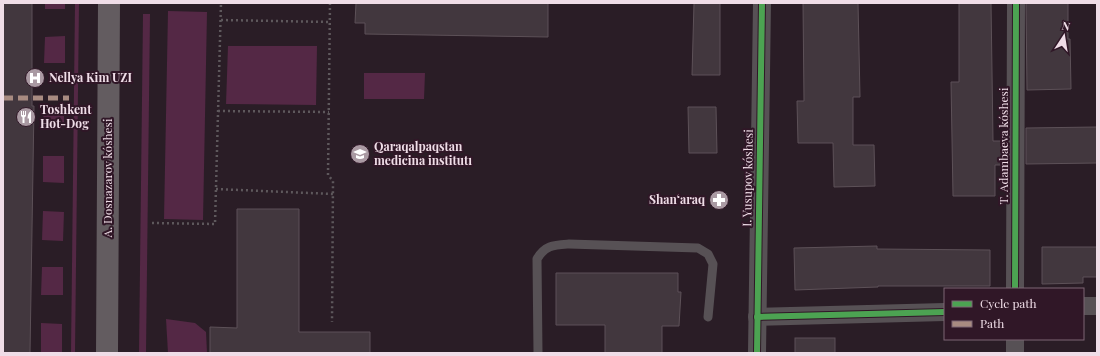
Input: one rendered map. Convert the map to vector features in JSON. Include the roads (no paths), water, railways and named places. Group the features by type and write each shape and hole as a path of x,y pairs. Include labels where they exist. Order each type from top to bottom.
{"main road":[{"name":"A. Dosnazarov kóshesi","path":"107,353 109,3"}],"street":[{"name":"I. Yusupov kóshesi","path":"757,353 762,3"},
{"name":"T. Adambaeva kóshesi","path":"1015,288 1016,3"},
{"path":"1084,306 1097,306"},
{"path":"758,317 944,312"},
{"path":"1015,340 1015,353"}],"lane":[{"path":"538,353 537,259 541,252 549,245 569,244 698,248 708,254 713,264 708,317"}],"place":[{"name":"Nellya Kim UZI","path":"35,78"},
{"name":"Toshkent Hot-Dog","path":"26,117"},
{"name":"Qaraqalpaqstan medicina institutı","path":"360,154"},
{"name":"Shanʻaraq","path":"719,200"}]}
